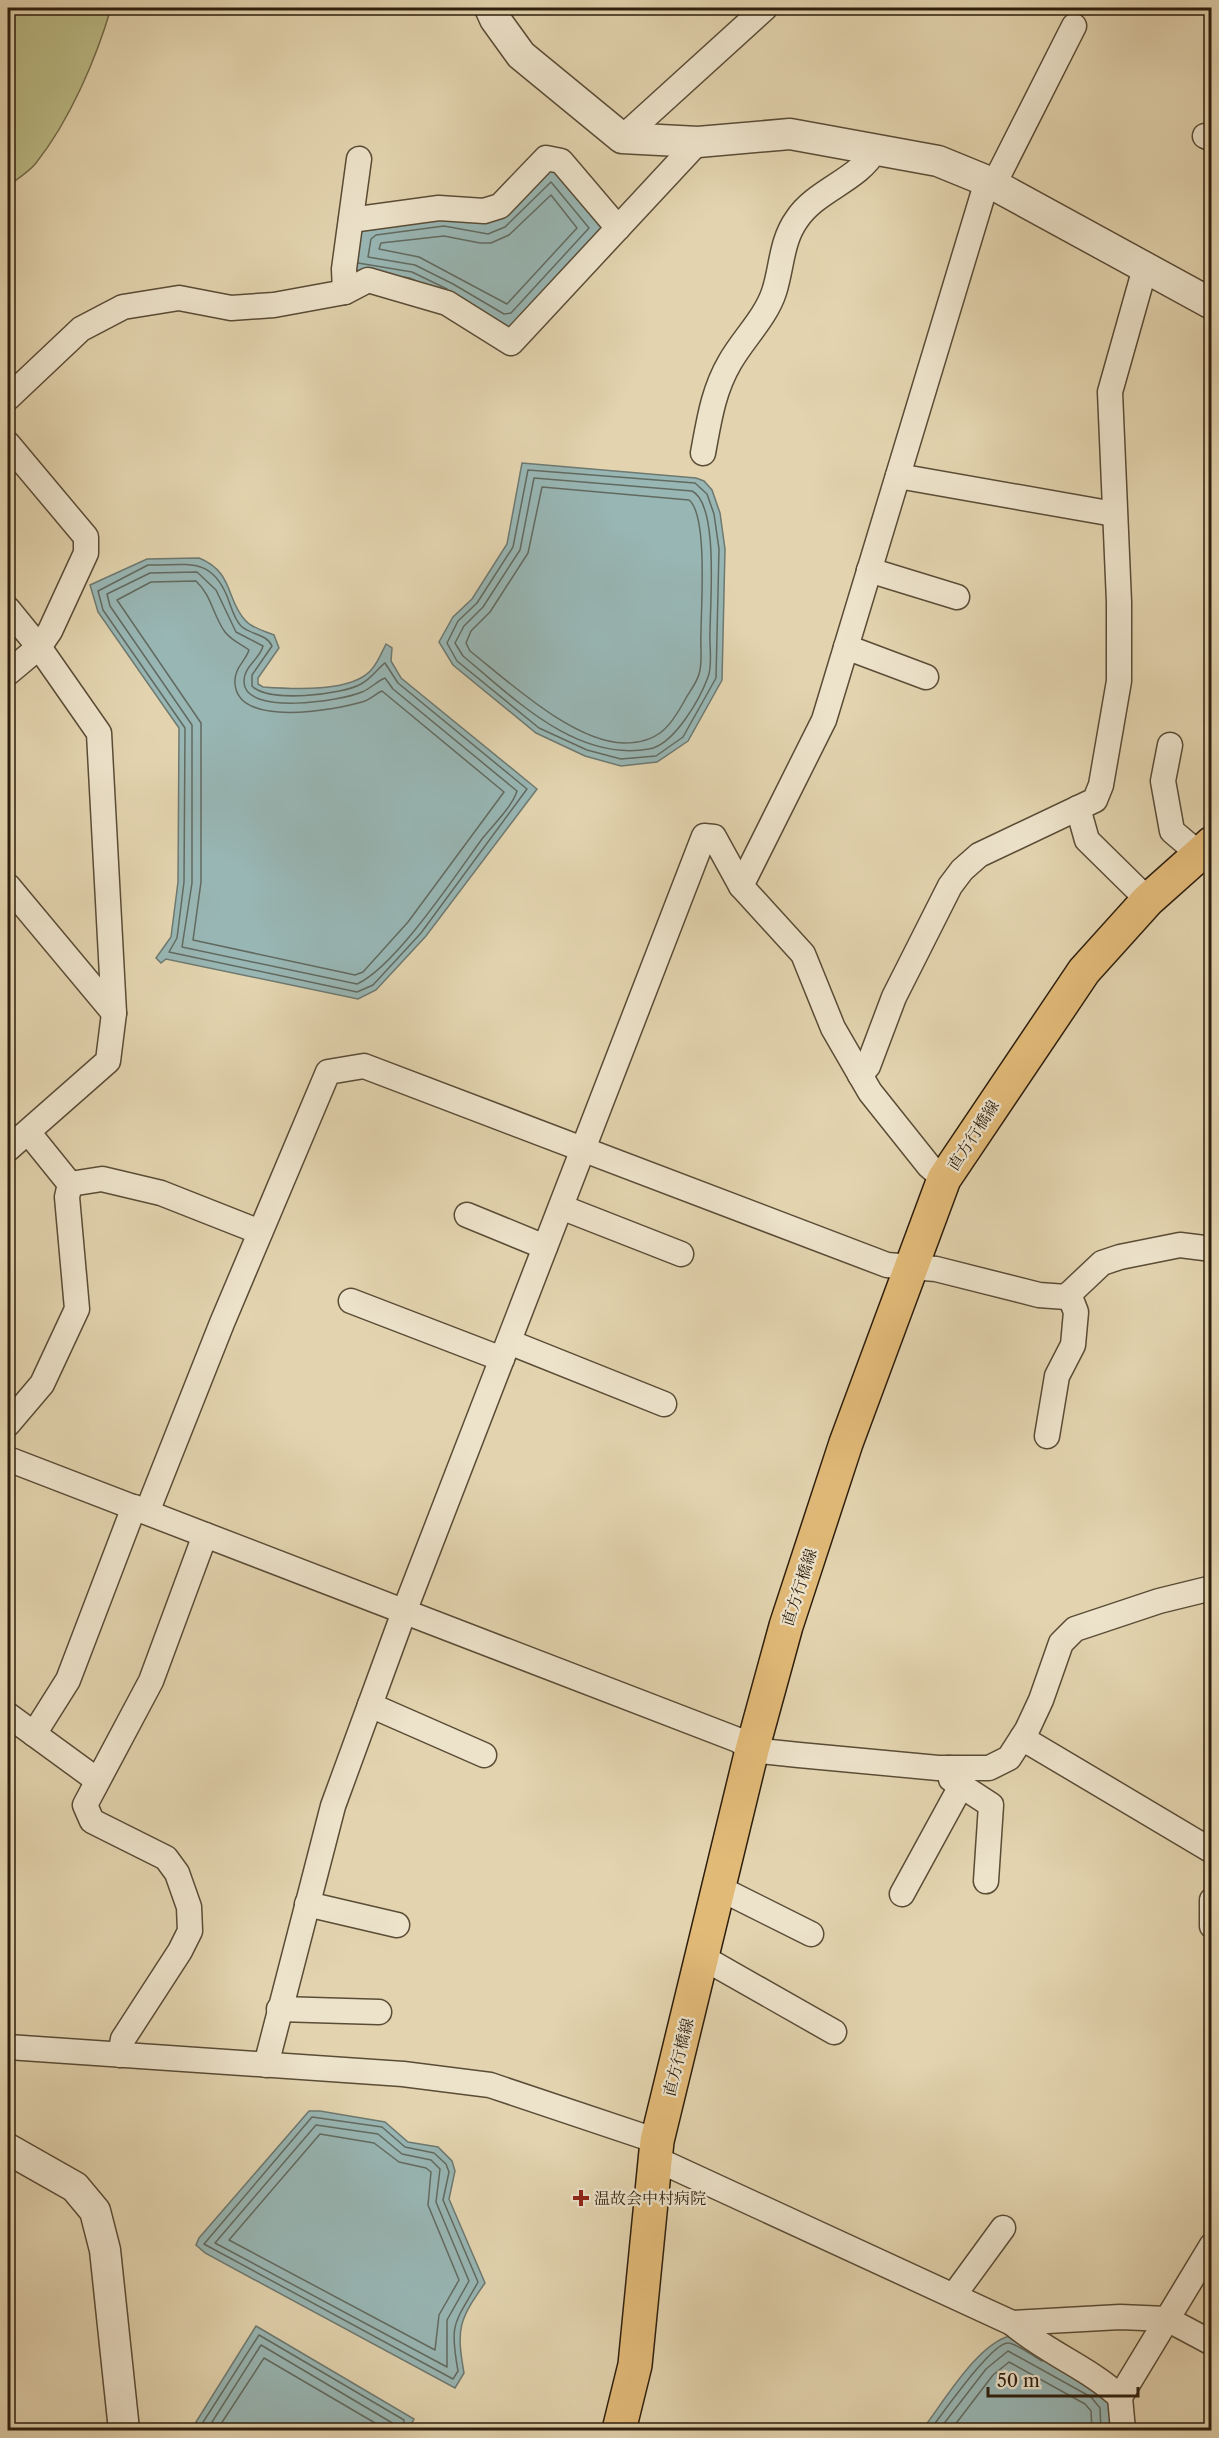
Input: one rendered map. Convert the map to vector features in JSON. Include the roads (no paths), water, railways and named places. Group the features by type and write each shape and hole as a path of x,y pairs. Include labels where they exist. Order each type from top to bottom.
{"main road":[{"name":"直方行橋線","path":"619,2430 635,2365 657,2150 752,1750 786,1626 842,1454 944,1179 1084,970 1148,900 1208,848"}],"street":[{"path":"490,8 495,19 521,55 622,138 698,142 790,134 938,161 990,183 1212,304"},
{"path":"622,138 765,8"},
{"path":"741,886 824,720 990,183 1074,26"},
{"path":"8,398 81,329 123,307 179,298 231,308 274,305 345,292 368,280 447,303 511,343 698,142"},
{"path":"703,453 714,396 730,362 773,295 785,240 797,218 869,160 875,150"},
{"path":"351,220 439,208 484,212 500,206 546,158 561,161 618,228"},
{"path":"345,292 344,269 359,159"},
{"path":"860,1075 868,1066 894,997 950,886 962,870 979,855 1095,800 1101,784 1119,681 1119,602 1110,392 1145,268"},
{"path":"8,444 86,537 86,553 50,631 39,647 8,673"},
{"path":"898,476 1114,514"},
{"path":"869,570 957,597"},
{"path":"8,609 39,647 99,733 114,1014 108,1061 8,1149"},
{"path":"846,647 926,677"},
{"path":"1170,745 1163,781 1172,831 1208,848"},
{"path":"1078,808 1087,840 1148,900"},
{"path":"266,2065 333,1806 404,1612 704,836 714,837 741,886 803,954 833,1028 870,1092 929,1166 944,1179"},
{"path":"8,886 114,1014"},
{"path":"34,1734 68,1680 328,1072 364,1066 887,1265 936,1269 1039,1295 1066,1297 1102,1263 1120,1257 1180,1245 1212,1249"},
{"path":"28,1132 70,1184"},
{"path":"70,1184 102,1179 161,1193 260,1232"},
{"path":"8,1424 42,1384 77,1309 67,1197 70,1184"},
{"path":"561,1207 681,1254"},
{"path":"467,1215 545,1247"},
{"path":"1047,1436 1057,1376 1073,1345 1076,1312 1069,1294"},
{"path":"351,1301 664,1404"},
{"path":"8,1459 738,1740 752,1750 955,1777 989,1768 1009,1758 1041,1700 1061,1643 1075,1629 1159,1600 1212,1588"},
{"path":"120,2055 123,2039 190,1931 189,1907 177,1873 166,1858 92,1821 85,1805 151,1681 205,1535"},
{"path":"370,1705 484,1755"},
{"path":"8,1715 98,1780"},
{"path":"1022,1738 1212,1851"},
{"path":"955,1777 991,1805 986,1881"},
{"path":"902,1894 955,1777"},
{"path":"719,1888 811,1934"},
{"path":"1212,1900 1212,1926"},
{"path":"307,1904 397,1925"},
{"path":"702,1957 834,2032"},
{"path":"279,2009 379,2012"},
{"path":"8,2047 403,2074 490,2085 657,2150 1012,2323 1026,2335 1104,2382 1120,2397"},
{"path":"8,2149 75,2187 95,2211 105,2250 124,2430"},
{"path":"954,2295 1003,2228"},
{"path":"1123,2430 1120,2397 1163,2330 1167,2319 1212,2245"},
{"path":"1012,2323 1120,2317 1167,2319 1212,2343"}],"water":[{"path":"549,165 608,227 518,326 501,328 446,295 410,278 356,270 359,231 445,213 484,221"},
{"path":"522,463 696,478 704,481 712,490 720,513 725,549 722,680 688,741 657,762 621,766 585,756 536,733 453,665 439,642 453,617 472,599 507,544"},
{"path":"199,558 210,564 224,578 239,612 248,623 274,635 279,648 258,678 258,684 263,687 305,689 337,686 351,682 363,677 372,669 386,644 392,648 391,661 401,678 537,789 426,936 376,990 358,999 166,959 161,963 156,958 171,937 178,882 179,728 98,612 90,585 147,559"},
{"path":"309,2111 385,2122 408,2142 438,2147 452,2161 455,2171 449,2199 485,2283 470,2306 462,2325 460,2345 464,2373 455,2388 205,2253 196,2245 199,2238"},
{"path":"256,2326 414,2419 408,2430 191,2430"},
{"path":"1010,2336 1113,2403 1115,2430 922,2430 973,2362 985,2350"}],"place":[{"name":"温故会中村病院","path":"581,2198"}]}
